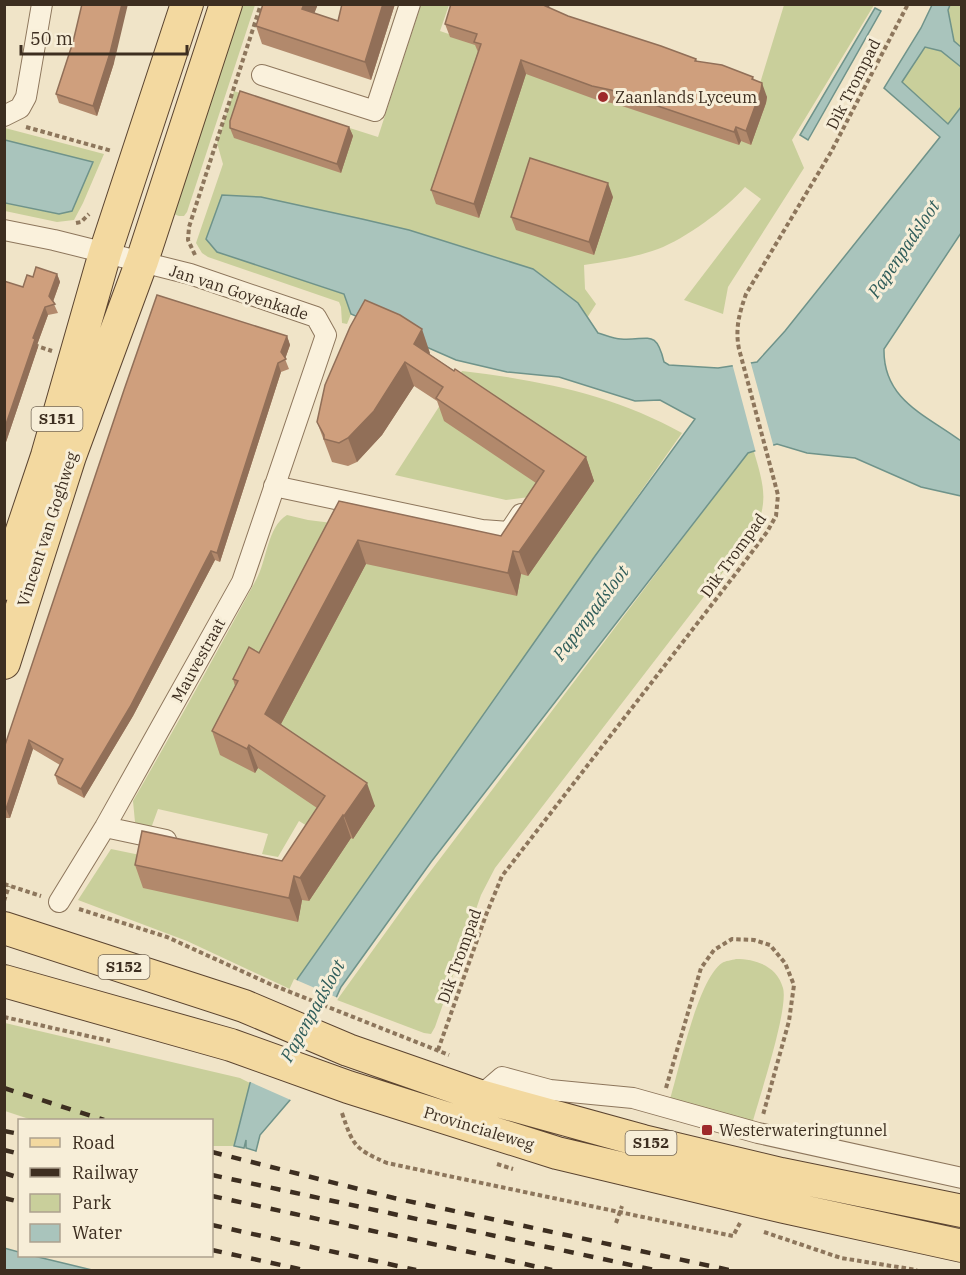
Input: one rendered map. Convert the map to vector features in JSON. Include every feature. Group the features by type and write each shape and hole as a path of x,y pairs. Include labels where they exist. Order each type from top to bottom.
{"main road":[{"name":"Vincent van Goghweg","path":"4,584 46,456 105,252 187,4"},
{"name":"Vincent van Goghweg","path":"4,663 70,456 142,261 226,4"},
{"name":"Provincialeweg","path":"4,928 244,1006 348,1050 480,1096 643,1141 781,1174 962,1211"},
{"name":"Provincialeweg","path":"4,981 231,1045 344,1097 557,1153 784,1207 962,1246"}],"street":[{"path":"7,116 20,108 26,97 42,4"},
{"path":"262,75 375,111 411,4"},
{"path":"4,230 142,261"},
{"name":"Jan van Goyenkade","path":"142,261 190,274 316,317 326,335"},
{"name":"Mauvestraat","path":"58,902 105,827 242,582 326,335"},
{"path":"274,486 482,530 509,532 533,497"},
{"path":"105,827 182,844"},
{"name":"Provincialeweg","path":"480,1096 502,1077 549,1090 633,1098 758,1133 962,1178"}],"path":[{"path":"189,227 261,4"},
{"name":"Dik Trompad","path":"438,1050 502,876 737,572 776,516 778,495 739,349 736,332 738,316 747,294 831,152 908,4"},
{"path":"7,116 17,124 116,152"},
{"path":"25,342 75,358"},
{"path":"4,901 7,885 167,937 270,984 457,1058"},
{"path":"664,1095 701,968 707,959 714,950 732,939 754,940 770,945 785,963 794,985 789,1021 758,1133"},
{"path":"344,1097 349,1133 361,1151 387,1162 733,1236 740,1222"},
{"path":"616,1223 622,1206"}],"green space":[{"path":"237,5 255,5 187,212 184,216 179,216 168,212"},
{"path":"421,5 449,5 440,31 484,46 519,72 754,103 784,5 874,5 792,140 804,168 728,287 723,314 684,300 761,199 745,187 727,205 669,244 640,255 584,265 585,289 596,304 587,318 578,303 533,269 409,230 362,219 217,252 344,294 351,314 347,324 342,323 339,302 202,253 196,243 223,164 217,143 234,91 378,137"},
{"path":"950,5 961,5 961,47 954,41 948,10"},
{"path":"925,47 941,51 961,67 961,107 948,125 901,82"},
{"path":"5,128 104,154 74,220 57,222 5,211 5,203 59,214 93,162 5,140"},
{"path":"462,371 519,379 575,391 630,409 682,433 298,978 292,990 187,941 78,900 111,849 285,885 320,834 299,821 278,857 262,854 268,834 158,809 150,831 135,822 133,801 256,580 275,528 287,515 308,520 518,546 553,494 506,500 395,475"},
{"path":"748,452 754,452 763,493 762,512 753,533 495,868 481,895 431,1034 337,1000 414,893"},
{"path":"736,959 758,962 771,969 780,980 784,999 772,1056 751,1128 668,1106 689,1029 704,988 722,963"},
{"path":"5,1023 240,1078 250,1083 234,1146 213,1146 213,1119 29,1119 5,1111"}],"water":[{"name":"Papenpadsloot","path":"932,5 950,5 948,10 954,41 961,47 961,67 941,51 925,47 902,82 948,124 961,107 961,233 884,349 886,367 899,394 921,414 961,441 961,496 921,487 855,458 807,453 777,444 748,453 431,862 341,987 290,1100 260,1135 256,1151 246,1148 246,1140 244,1148 234,1146 250,1083 298,978 595,556 695,419 660,400 635,401 559,377 507,372 456,360 351,314 344,294 217,252 206,239 222,195 261,197 409,230 533,269 578,303 598,333 618,339 650,338 658,344 664,362 669,365 718,368 757,362 785,331 940,137 884,88 921,28"},
{"path":"875,8 881,11 808,140 800,135"},
{"path":"5,140 93,162 72,211 59,214 5,203"},
{"path":"4,1248 18,1252 18,1257 38,1257 92,1270 5,1270"}],"pier":[{"path":"750,360 774,448 756,453 732,363"},
{"path":"294,979 338,998 293,1101 248,1081"}],"building":[{"path":"82,4 122,4 110,53 93,106 56,94 73,42"},
{"path":"263,4 304,4 302,9 338,21 342,4 383,4 365,62 256,26"},
{"path":"451,4 541,4 568,16 661,46 696,59 695,61 722,65 753,77 752,79 762,83 761,90 746,131 736,127 734,132 611,90 592,86 521,60 474,204 431,190 481,44 474,42 477,34 445,24"},
{"path":"240,91 349,127 337,164 230,128 230,121"},
{"path":"530,158 608,183 589,242 511,217"},
{"path":"36,267 57,274 49,296 55,304 45,307 4,430 4,281 23,287 27,275 33,277"},
{"path":"157,295 287,336 281,352 286,359 278,363 217,553 211,551 130,707 81,789 55,775 63,759 29,740 6,809 4,809 4,748"},
{"path":"365,300 400,315 422,329 414,344 586,457 519,552 513,551 508,573 358,540 265,714 367,783 300,878 294,876 289,898 135,865 142,831 282,861 325,796 249,745 247,749 212,731 238,681 233,679 249,647 259,653 339,501 501,536 544,471 436,398 443,387 405,362 374,411 348,438 339,443 324,439 317,422 325,385 350,327"}],"railway":[{"path":"4,1088 101,1119"},
{"path":"4,1131 18,1134"},
{"path":"4,1150 18,1154"},
{"path":"213,1152 394,1198 729,1270"},
{"path":"4,1173 18,1177"},
{"path":"213,1175 654,1270"},
{"path":"213,1196 552,1270"},
{"path":"4,1198 18,1202"},
{"path":"213,1225 416,1270"},
{"path":"213,1250 304,1270"}],"place":[{"name":"Zaanlands Lyceum","path":"603,97"},
{"name":"Westerwateringtunnel","path":"707,1130"}]}
